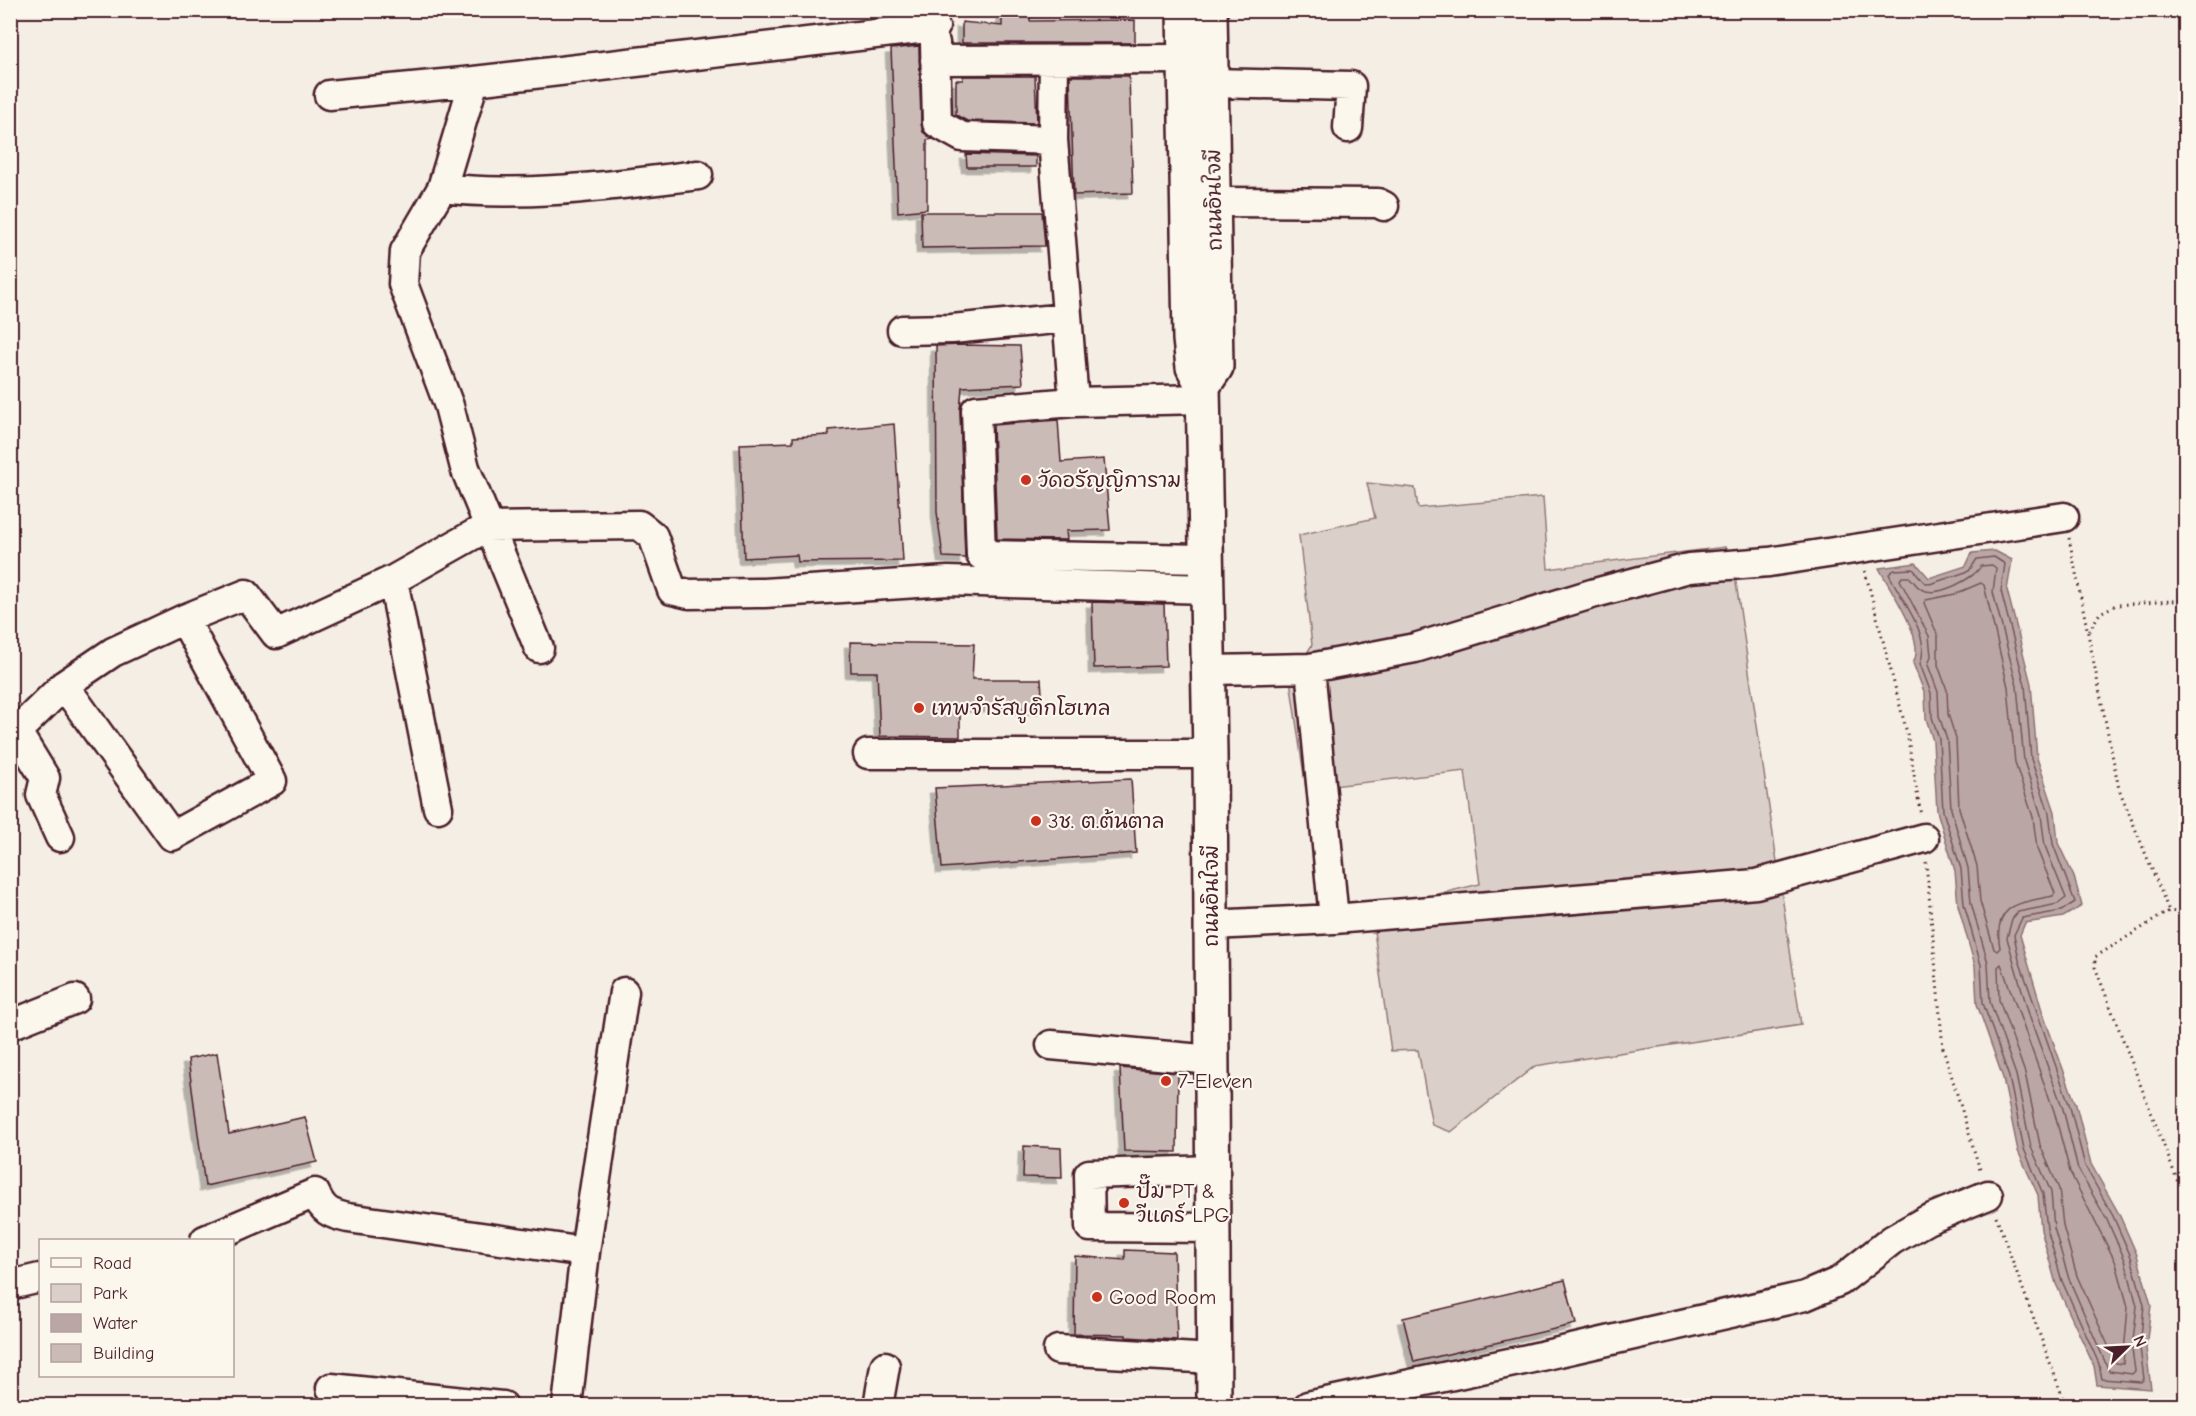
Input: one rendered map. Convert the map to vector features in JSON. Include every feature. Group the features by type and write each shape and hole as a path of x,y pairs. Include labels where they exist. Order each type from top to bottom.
{"main road":[{"name":"ถนนอินใจมี","path":"1184,10 1190,339 1192,367 1203,392 1207,574 1214,1406"},
{"name":"ถนนอินใจมี","path":"1203,392 1216,368 1210,10"}],"street":[{"path":"329,95 474,81 935,19 937,123 962,137 1053,140"},
{"path":"935,60 1185,59"},
{"path":"1054,60 1053,140 1074,402"},
{"path":"474,81 442,188 405,251 403,284 449,406 465,468 487,528 508,569 539,648"},
{"path":"1211,83 1351,86 1348,128"},
{"path":"442,188 479,192 562,190 698,175"},
{"path":"1214,202 1378,203 1384,206"},
{"path":"902,330 952,329 1066,318"},
{"path":"1203,392 976,410 981,555 1207,574"},
{"path":"1209,669 1310,668 1414,648 1595,593 1689,568 1769,562 2064,517"},
{"path":"60,837 41,795 45,778 14,735 64,685 113,652 184,619 246,594 276,634 393,580 487,528 639,525 653,536 672,590 690,594 764,593 948,581 1207,574"},
{"path":"393,580 438,808"},
{"path":"64,685 172,836 223,810 272,781 184,619"},
{"path":"1310,668 1334,919"},
{"path":"868,754 1210,754"},
{"path":"1211,925 1334,919 1756,884 1924,838"},
{"path":"567,1406 585,1252 624,992"},
{"path":"10,1025 75,999"},
{"path":"1051,1045 1212,1060"},
{"path":"1213,1170 1089,1174 1090,1227 1213,1225"},
{"path":"205,1239 315,1193 321,1207 330,1214 348,1218 585,1252"},
{"path":"1308,1406 1805,1296 1840,1281 1892,1240 1927,1220 1988,1195"},
{"path":"10,1285 39,1278"},
{"path":"1058,1350 1214,1359"},
{"path":"878,1406 885,1366"},
{"path":"331,1388 503,1406"}],"path":[{"path":"2064,517 2119,789 2169,911"},
{"path":"1859,547 1908,733 1924,838 1943,1048 1988,1195 2066,1406"},
{"path":"2089,633 2100,613 2116,605 2186,600"},
{"path":"2186,913 2169,911 2095,957 2095,967 2186,1203"}],"green space":[{"path":"1367,483 1415,488 1418,508 1543,497 1548,569 1725,547 1735,576 1801,1025 1535,1066 1451,1132 1432,1125 1418,1050 1391,1051 1371,910 1480,884 1465,771 1306,789 1290,680 1312,645 1299,535 1375,518"}],"water":[{"path":"1995,551 2012,560 2007,590 2031,684 2037,758 2055,812 2058,843 2074,877 2082,906 2063,917 2025,923 2020,935 2043,1014 2076,1105 2091,1164 2119,1214 2137,1255 2151,1305 2146,1348 2151,1389 2097,1385 2094,1366 2056,1284 2041,1230 2038,1195 2018,1151 2003,1078 1977,1004 1975,966 1958,905 1955,871 1937,811 1933,741 1926,718 1925,694 1913,663 1916,653 1915,642 1905,615 1879,568 1916,563 1929,578 1966,566 1972,553"}],"building":[{"path":"1002,14 1030,15 1030,21 1135,20 1135,43 962,43 962,22 1002,26"},
{"path":"919,46 921,123 923,132 933,139 927,140 927,209 898,212 891,49"},
{"path":"963,76 1035,76 1037,123 967,121 956,115 956,80 963,80"},
{"path":"1070,76 1129,76 1133,193 1074,195"},
{"path":"966,154 1036,156 1036,167 967,167"},
{"path":"921,212 1042,212 1045,246 922,248"},
{"path":"936,346 1020,346 1023,384 962,387 960,411 965,558 943,557 937,512"},
{"name":"วัดอรัญญิการาม","path":"1058,420 1061,462 1104,459 1110,530 1066,531 1067,540 997,539 993,425"},
{"path":"894,424 903,561 798,562 797,555 744,558 740,444 793,442 793,437 829,435 829,430"},
{"path":"1092,602 1164,604 1166,666 1094,668"},
{"path":"850,642 974,644 972,679 1041,679 1043,709 960,706 960,737 880,736 877,672 851,672"},
{"name":"3ช. ต.ต้นตาล","path":"1131,779 1136,853 942,868 935,788"},
{"path":"217,1053 229,1134 305,1117 317,1162 205,1186 188,1059"},
{"path":"1120,1068 1178,1073 1177,1152 1124,1151"},
{"path":"1024,1146 1061,1148 1062,1178 1023,1177"},
{"path":"1125,1250 1174,1252 1177,1340 1126,1337 1126,1335 1074,1334 1075,1256 1125,1260"},
{"path":"1565,1280 1576,1324 1414,1362 1403,1318"}],"place":[{"name":"วัดอรัญญิการาม","path":"1026,480"},
{"name":"เทพจำรัสบูติกโฮเทล","path":"919,708"},
{"name":"3ช. ต.ต้นตาล","path":"1036,821"},
{"name":"7-Eleven","path":"1166,1081"},
{"name":"ปั๊ม PT & วีแคร์ LPG","path":"1124,1203"},
{"name":"Good Room","path":"1097,1297"}]}
